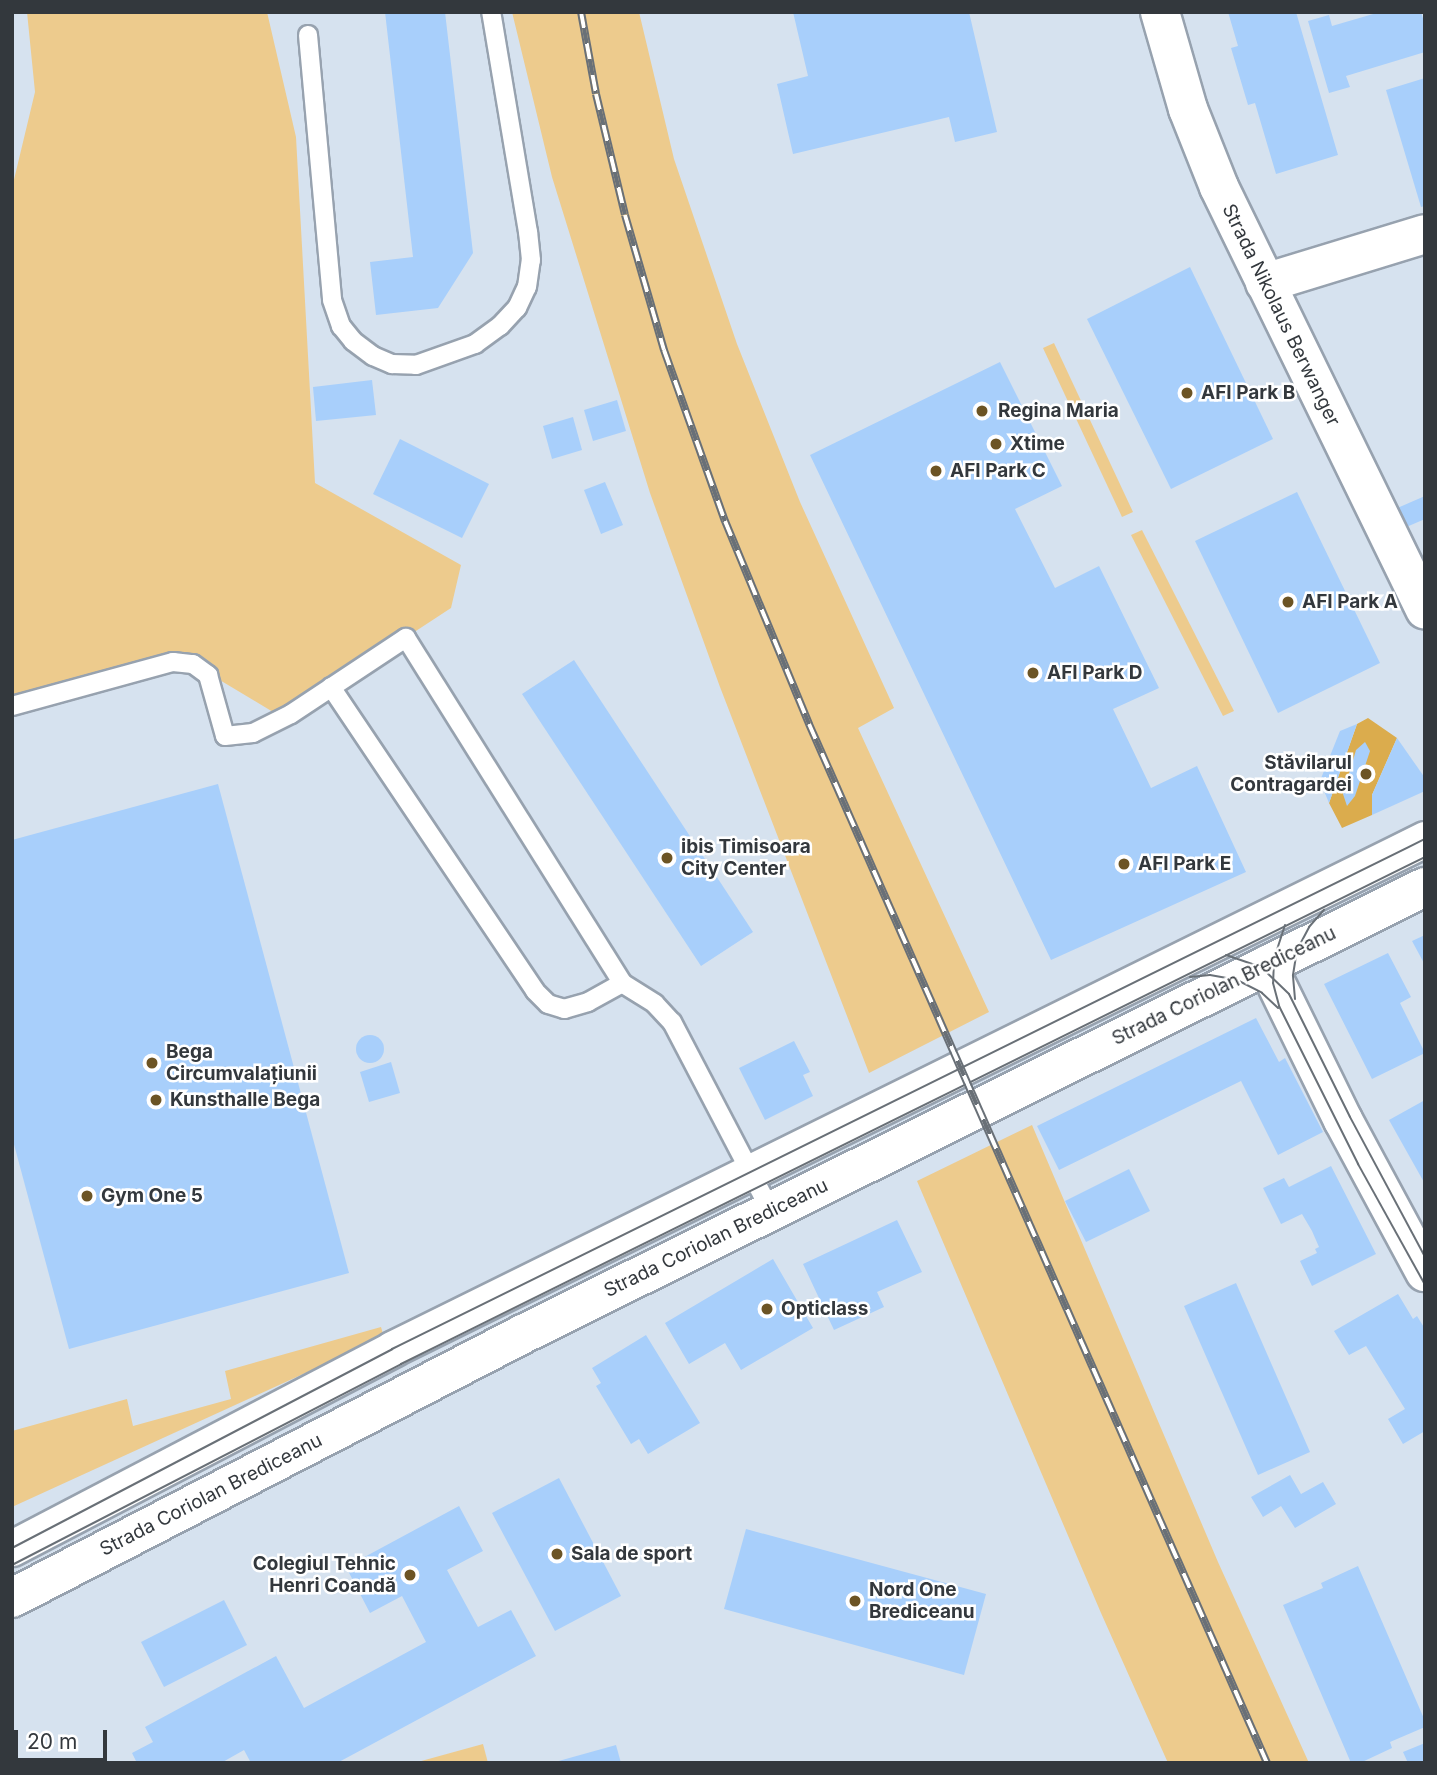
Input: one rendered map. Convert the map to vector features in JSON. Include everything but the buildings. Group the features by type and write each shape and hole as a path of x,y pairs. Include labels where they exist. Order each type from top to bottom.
{"street":[{"name":"Strada Nikolaus Berwanger","path":"1160,12 1198,136 1265,283 1425,610"},
{"path":"1265,283 1425,233"},
{"path":"12,1548 392,1349 1425,839"},
{"name":"Strada Coriolan Brediceanu","path":"12,1598 523,1334 1425,887"},
{"path":"1248,927 1343,1120 1425,1272"}],"lane":[{"path":"308,35 332,300 341,326 373,356 392,364 416,365 475,344 509,317 527,287 531,260 528,232 491,12"},
{"path":"12,706 173,662 193,664 208,674 225,736 253,733 291,714 405,638 622,983 655,1004 672,1022 771,1211"},
{"path":"331,687 535,991 548,1004 564,1009 588,1002 622,983"}],"shaded area":[{"path":"27,12 267,12 296,137 315,483 461,565 451,608 283,718 193,664 12,706 12,188 35,92"},
{"path":"512,12 639,12 674,159 737,344 800,502 894,708 858,728 989,1012 869,1073 720,687 650,493 552,177"},
{"path":"1054,343 1133,512 1122,517 1043,348"},
{"path":"1142,530 1234,711 1223,716 1131,535"},
{"path":"1368,718 1397,738 1372,795 1372,815 1342,828 1329,803 1357,724"},
{"path":"1032,1125 1218,1562 1309,1763 1168,1763 1101,1613 917,1181"},
{"path":"381,1327 384,1337 12,1507 12,1431 127,1399 133,1426 231,1399 225,1371"},
{"path":"483,1744 488,1763 414,1763"}],"tram line":[{"path":"12,1548 392,1349 1425,839"},
{"path":"12,1565 401,1364 1425,857"},
{"path":"1295,999 1293,975 1297,950 1309,927 1324,910"},
{"path":"1285,925 1274,958 1273,983 1279,1006 1358,1164 1425,1285"},
{"path":"1226,955 1261,967 1289,994 1350,1117 1425,1257"},
{"path":"1190,977 1210,975 1237,980 1262,993 1278,1008"}],"railway":[{"path":"581,12 596,94 625,215 664,350 725,521 809,724 1267,1763"}],"place":[{"name":"AFI Park B","path":"1187,393"},
{"name":"Regina Maria","path":"982,411"},
{"name":"Xtime","path":"996,444"},
{"name":"AFI Park C","path":"936,471"},
{"name":"AFI Park A","path":"1288,602"},
{"name":"AFI Park D","path":"1033,673"},
{"name":"Stăvilarul Contragardei","path":"1366,774"},
{"name":"ibis Timisoara City Center","path":"667,858"},
{"name":"AFI Park E","path":"1124,864"},
{"name":"Bega Circumvalațiunii","path":"152,1063"},
{"name":"Kunsthalle Bega","path":"156,1100"},
{"name":"Gym One 5","path":"87,1196"},
{"name":"Opticlass","path":"767,1309"},
{"name":"Sala de sport","path":"557,1554"},
{"name":"Colegiul Tehnic Henri Coandă","path":"410,1575"},
{"name":"Nord One Brediceanu","path":"855,1601"}]}
